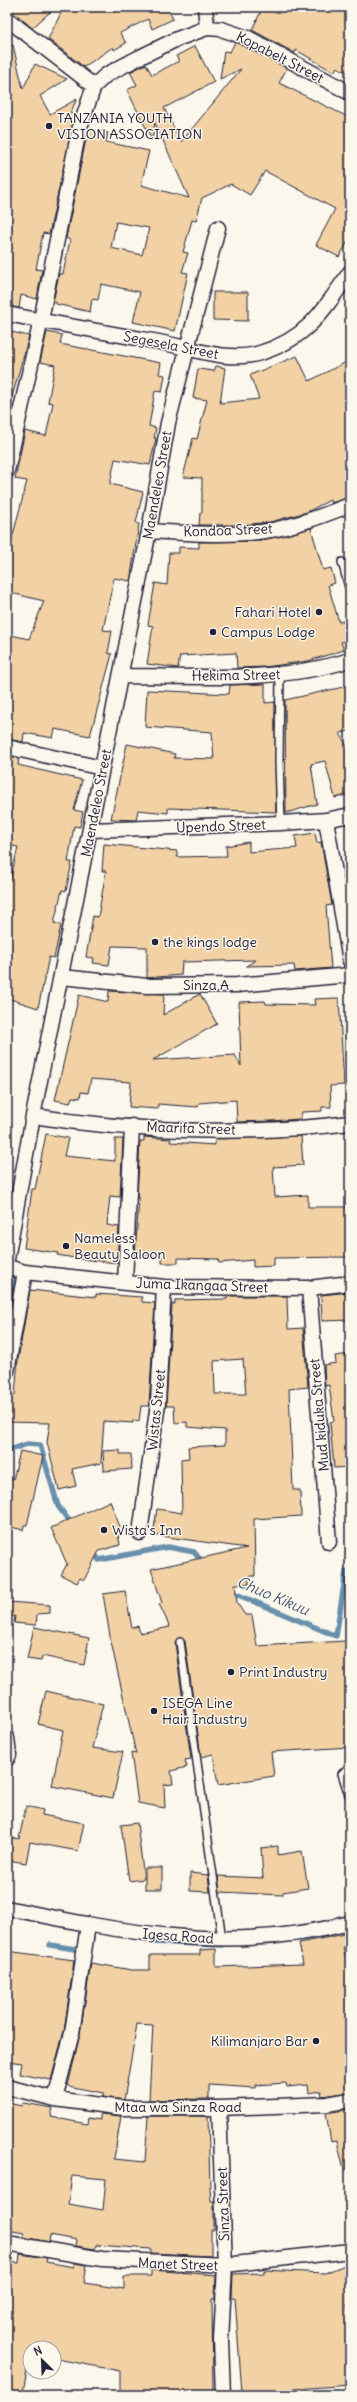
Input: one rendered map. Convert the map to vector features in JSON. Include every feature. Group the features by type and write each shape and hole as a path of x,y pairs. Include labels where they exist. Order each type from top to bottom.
{"street":[{"path":"7,471 41,320 79,130 94,86 106,75 138,58 177,39 207,28 204,7"},
{"path":"7,19 94,86"},
{"name":"Kopabelt Street","path":"207,28 221,29 248,38 350,93"},
{"name":"Maendeleo Street","path":"7,1259 33,1116 62,977 149,531 168,423 218,228"},
{"name":"Segesela Street","path":"7,314 188,348 222,356 260,353 295,337 315,322 350,272"},
{"name":"Kondoa Street","path":"149,531 204,534 270,531 309,521 350,505"},
{"name":"Hekima Street","path":"120,676 280,675 328,667 350,660"},
{"path":"7,747 102,768"},
{"name":"Upendo Street","path":"90,830 281,823 326,820 350,815"},
{"path":"326,820 350,961"},
{"name":"Sinza A","path":"62,977 147,986 229,985 350,975"},
{"name":"Maarifa Street","path":"33,1116 96,1125 210,1131 350,1122"},
{"path":"125,1282 132,1126"},
{"name":"Juma Ikangaa Street","path":"7,1267 25,1272 164,1287 308,1288 350,1283"},
{"path":"7,1371 25,1272"},
{"name":"Wistas Street","path":"140,1533 158,1403 164,1287"},
{"name":"Mud kiduka Street","path":"308,1288 329,1542"},
{"path":"7,1738 9,1755 7,1759"},
{"name":"Igesa Road","path":"7,1908 88,1925 158,1936 222,1939 282,1935 350,1923"},
{"path":"55,2099 72,2033 88,1925"},
{"name":"Mtaa wa Sinza Road","path":"7,2087 55,2099 123,2108 219,2108 327,2104 350,2100"},
{"name":"Sinza Street","path":"219,2108 226,2265 221,2340 223,2395"},
{"name":"Manet Street","path":"7,2243 102,2259 226,2265 350,2251"}],"lane":[{"path":"342,562 350,591"},
{"path":"280,675 281,823"},
{"path":"180,1642 222,1939"},
{"path":"350,1766 342,1774 350,1798"}],"building":[{"path":"8,7 56,7 32,28"},
{"path":"64,7 171,7 168,9 173,19 152,29 148,19 120,33 126,43 114,50 113,47 84,67 48,39"},
{"path":"263,7 342,7 350,12 350,74 337,67 334,72 296,50 295,53 252,30"},
{"path":"235,42 287,68 279,83 350,118 350,238 339,257 316,245 335,209 265,171 250,195 231,184 202,198 196,221 192,220 183,252 188,253 182,272 188,273 175,331 133,322 140,292 101,284 98,300 92,299 90,312 53,302 59,274 63,274 70,240 66,238 88,129 108,133 106,142 149,151 141,185 189,198 155,123 152,140 127,90 137,85 130,72 146,64 152,75 179,61 176,56 195,46 214,82 164,108 181,142 241,69 220,79 224,51 230,52","holes":["116,222 149,228 142,255 111,248"]},
{"path":"13,45 23,89 35,64 67,79 40,96 50,114 77,99 70,113 75,115 49,234 43,233 36,269 42,270 37,299 21,295 19,308 7,306 7,46"},
{"path":"213,292 248,292 248,321 213,320"},
{"path":"7,331 29,336 12,397 7,396"},
{"path":"47,332 62,335 60,344 161,363 159,374 165,375 162,392 155,391 149,426 156,428 154,438 156,438 150,465 115,459 110,484 143,492 136,523 139,524 130,581 114,578 103,630 112,631 108,653 112,654 90,736 55,729 53,738 24,733 23,742 7,739 7,642 9,642 11,635 29,639 44,601 7,592 7,558 27,481 15,479 25,431 46,436 53,403 48,402 55,365 40,362"},
{"path":"297,356 309,381 350,360 350,497 331,503 330,500 307,512 270,522 242,525 199,525 200,513 202,513 202,478 183,477 193,438 197,439 207,400 193,398 198,369 214,371 216,366 225,368 220,403 259,399 250,375"},
{"path":"311,528 323,570 331,568 335,583 328,585 339,622 347,620 350,631 350,640 341,642 344,650 308,661 265,667 237,668 236,653 180,656 178,668 147,664 153,626 148,625 155,583 167,585 169,553 179,553 179,547 199,548 199,542 259,541"},
{"path":"265,684 265,703 275,702 276,812 168,808 168,813 138,810 136,820 111,819 127,744 175,754 174,758 214,759 212,732 145,727 147,690 229,694 230,685"},
{"path":"348,686 350,731 340,733 350,753 350,794 335,798 325,761 311,764 317,804 286,813 285,700"},
{"path":"7,756 19,758 18,765 82,780 74,810 83,812 80,827 74,826 68,862 72,862 66,891 62,890 54,923 61,925 54,958 49,957 38,1008 7,998 7,880 10,881 18,847 7,845"},
{"path":"315,833 317,843 321,842 332,905 326,906 331,968 295,971 294,965 246,966 256,960 182,962 181,975 147,978 147,947 112,946 109,965 93,963 94,958 86,957 93,916 98,917 106,871 102,871 104,844 177,851 177,857 227,856 226,846 249,842 249,852 297,848 295,836"},
{"path":"109,991 164,994 163,1015 200,994 217,1024 153,1060 235,1055 241,1066 239,1002 265,1001 266,1004 315,1005 314,999 339,998 344,1085 330,1086 331,1107 322,1107 322,1111 302,1112 300,1119 271,1121 237,1122 236,1100 199,1103 198,1107 158,1104 158,1109 129,1107 131,1082 91,1079 88,1093 81,1092 80,1098 72,1097 70,1103 55,1100 79,995 108,1002"},
{"path":"46,1134 68,1138 64,1156 115,1161 115,1139 123,1139 120,1197 110,1196 107,1225 119,1227 117,1263 80,1259 57,1255 58,1253 24,1248 32,1189 35,1189"},
{"path":"301,1136 303,1165 273,1167 275,1197 308,1195 308,1207 350,1207 350,1257 274,1258 274,1266 253,1267 253,1260 219,1263 218,1259 178,1258 178,1263 162,1263 162,1257 135,1255 139,1198 137,1198 140,1141 144,1141 144,1137 171,1139 170,1142 215,1145 215,1139"},
{"path":"7,1287 13,1288 7,1323"},
{"path":"30,1290 96,1297 96,1294 142,1297 142,1302 155,1303 149,1406 141,1406 139,1421 133,1420 133,1423 104,1421 101,1463 72,1469 76,1486 59,1490 47,1442 50,1423 7,1422 7,1395 15,1395 18,1360"},
{"path":"350,1292 350,1320 322,1321 321,1295"},
{"path":"227,1296 287,1296 288,1329 303,1328 308,1387 289,1389 293,1490 300,1490 301,1516 254,1519 255,1576 249,1576 249,1584 235,1584 237,1603 245,1615 252,1615 257,1646 346,1641 350,1694 350,1747 271,1752 274,1776 218,1785 213,1754 201,1757 185,1641 179,1637 175,1643 191,1759 185,1760 187,1767 171,1771 173,1784 164,1785 165,1808 138,1803 131,1753 136,1754 111,1642 103,1594 125,1591 132,1628 138,1626 140,1633 170,1627 159,1604 162,1603 151,1569 247,1548 153,1535 157,1509 182,1513 181,1459 189,1458 188,1447 225,1445 225,1430 187,1427 187,1422 175,1423 174,1406 166,1406 172,1304 175,1304 175,1300 227,1299","holes":["243,1359 246,1394 215,1394 214,1361"]},
{"path":"350,1354 350,1467 334,1468 330,1422 334,1421 329,1385 325,1386 324,1365 336,1363 335,1356"},
{"path":"120,1450 120,1454 131,1454 132,1469 104,1471 103,1451"},
{"path":"20,1451 43,1456 27,1525 24,1525 23,1530 7,1526 7,1477 13,1480"},
{"path":"110,1501 120,1527 117,1528 120,1545 99,1551 84,1580 80,1578 77,1583 61,1575 67,1564 51,1528"},
{"path":"7,1602 50,1605 50,1613 37,1614 36,1625 14,1623 15,1616 7,1617"},
{"path":"34,1627 89,1638 84,1665 42,1656 41,1661 27,1659"},
{"path":"46,1691 103,1704 92,1748 123,1752 113,1798 52,1786 63,1730 38,1724"},
{"path":"26,1806 43,1810 42,1815 84,1823 78,1851 30,1842 26,1863 7,1860 7,1837 19,1839"},
{"path":"137,1823 144,1879 129,1881 121,1825"},
{"path":"278,1846 278,1855 302,1851 308,1888 283,1892 283,1895 220,1892 218,1876 263,1878 261,1848"},
{"path":"145,1868 162,1868 162,1889 145,1889"},
{"path":"190,1873 208,1875 210,1892 190,1891"},
{"path":"345,1934 348,1947 343,1948 350,1974 350,2092 322,2096 321,2091 309,2093 308,2085 287,2087 286,2083 256,2085 256,2088 209,2085 209,2099 149,2100 153,2025 137,2024 124,2100 103,2097 103,2093 68,2086 80,2034 91,1963 132,1970 150,1970 150,1955 200,1955 200,1950 216,1949 216,1967 303,1964 299,1943"},
{"path":"7,1951 74,1960 64,2031 51,2080 20,2074 22,2063 7,2061"},
{"path":"7,2103 22,2106 23,2103 53,2108 51,2117 87,2124 88,2118 100,2120 100,2114 121,2116 114,2159 145,2162 148,2116 208,2116 210,2188 211,2201 214,2201 214,2230 211,2230 211,2256 151,2253 151,2249 96,2245 95,2249 76,2246 77,2240 50,2235 49,2242 23,2237 24,2233 7,2230","holes":["72,2176 106,2179 103,2210 68,2204"]},
{"path":"350,2109 350,2169 344,2170 337,2141 331,2142 326,2113"},
{"path":"20,2254 47,2258 46,2262 74,2267 74,2263 87,2265 84,2283 124,2289 124,2276 151,2276 151,2270 216,2275 215,2299 212,2299 213,2395 120,2395 120,2371 62,2360 62,2340 22,2340 22,2380 25,2380 23,2392 7,2390 7,2261 19,2263"},
{"path":"350,2263 350,2303 347,2304 350,2329 350,2385 242,2393 235,2298 232,2298 233,2274 264,2273 264,2270 325,2273"}],"waterway":[{"path":"7,1324 16,1275 11,1274"},
{"name":"Chuo Kikuu","path":"7,1451 27,1444 40,1445 58,1506 72,1525"},
{"name":"Chuo Kikuu","path":"92,1550 99,1560 168,1547 194,1552 203,1563"},
{"name":"Chuo Kikuu","path":"229,1591 336,1636 346,1572 350,1570"},
{"path":"152,1942 222,1945"},
{"path":"50,1945 81,1950"}],"place":[{"name":"TANZANIA YOUTH VISION ASSOCIATION","path":"49,126"},
{"name":"Fahari Hotel","path":"319,612"},
{"name":"Campus Lodge","path":"213,632"},
{"name":"the kings lodge","path":"155,942"},
{"name":"Nameless Beauty Saloon","path":"66,1246"},
{"name":"Wista's Inn","path":"104,1530"},
{"name":"Print Industry","path":"231,1672"},
{"name":"ISEGA Line Hair Industry","path":"154,1711"},
{"name":"Kilimanjaro Bar","path":"316,2041"}]}
